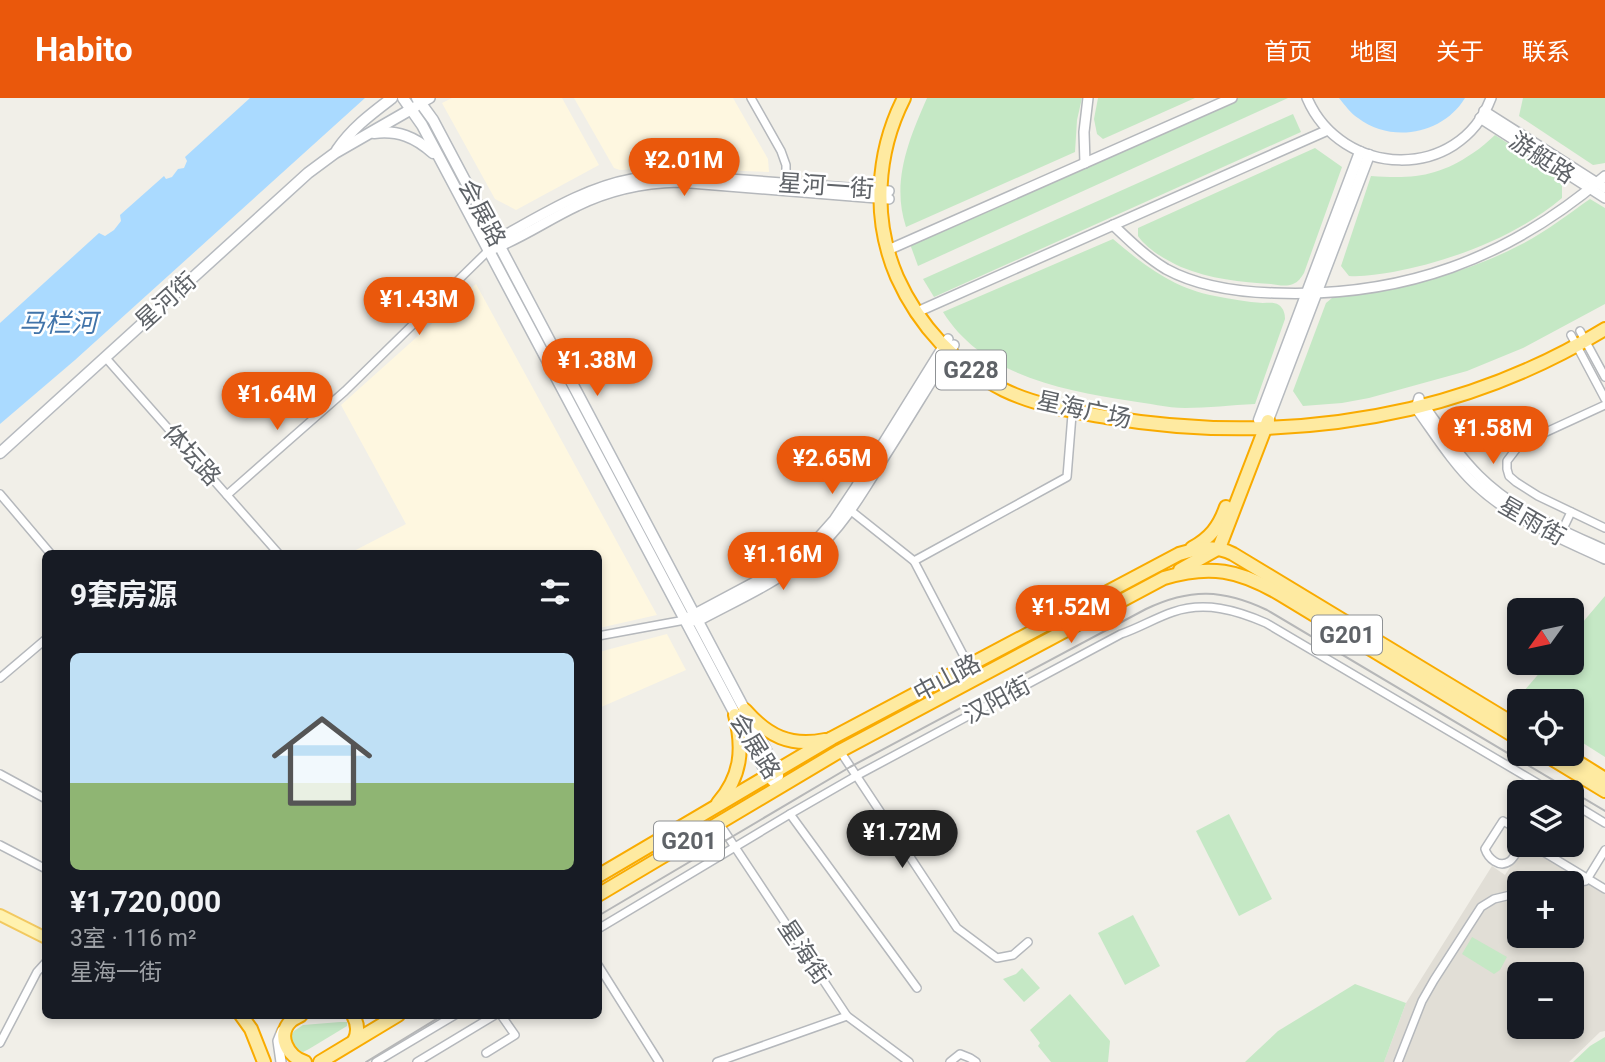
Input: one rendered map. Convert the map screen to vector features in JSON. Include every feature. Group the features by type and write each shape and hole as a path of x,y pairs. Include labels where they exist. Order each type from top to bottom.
{"highway":[{"name":"星海广场","path":"904,98 891,129 880,175 884,194 884,234 892,249 900,282 920,311 925,324 979,376 1032,400 1160,425 1216,429 1262,424 1319,425 1380,415 1420,404 1531,359 1605,320"},
{"name":"星海广场","path":"884,194 898,132 913,98"},
{"name":"星海广场","path":"1577,337 1605,329"},
{"path":"1164,578 1219,548 1262,424"},
{"path":"1179,554 1208,538 1221,521 1262,424"},
{"name":"中山路","path":"602,874 832,738 1179,554 1219,548"},
{"name":"G201","path":"1219,548 1507,720"},
{"name":"中山路","path":"602,893 839,751 1164,578 1178,574 1206,570 1251,578 1507,732"},
{"path":"740,713 777,737 790,741 832,738"},
{"path":"709,811 720,800 736,774 741,747 740,713"},
{"path":"1564,766 1605,791"},
{"path":"1584,766 1605,779"},
{"path":"244,1019 251,1029 264,1062"},
{"path":"295,1019 285,1037 285,1044 292,1056 305,1062"},
{"path":"354,1041 358,1027 355,1019"},
{"path":"320,1061 391,1019"}],"main road":[{"name":"星河街","path":"335,153 352,130 392,98"},
{"name":"会展路","path":"403,98 422,125 685,620 740,713 779,787"},
{"name":"星河街","path":"0,453 308,173 335,153 411,109 421,99"},
{"name":"会展路","path":"421,99 696,617 740,713"},
{"path":"370,133 388,131 414,138 443,166"},
{"path":"1262,424 1364,154"},
{"path":"0,915 42,936"}],"street":[{"path":"751,98 781,151 786,165 786,183"},
{"path":"1085,163 1087,98"},
{"path":"892,249 1232,98"},
{"path":"1307,98 1318,119 1339,140 1364,154 1393,160 1408,160 1437,153 1462,138 1473,128 1491,98"},
{"name":"游艇路","path":"1482,114 1597,186 1605,198"},
{"path":"920,311 1328,130"},
{"name":"星河一街","path":"228,495 345,391 488,251 571,200 630,179 676,175 884,194"},
{"path":"1113,225 1168,269 1213,286 1260,293 1352,291 1398,284 1466,263 1544,223 1597,186 1605,176"},
{"name":"星河一街","path":"498,243 591,199 645,184 678,182 884,194"},
{"path":"1577,337 1605,377"},
{"path":"1577,337 1605,399"},
{"path":"696,617 776,570 818,538 834,520 949,345"},
{"path":"602,635 696,617 789,572 824,543 850,510 949,345"},
{"name":"体坛路","path":"105,357 275,550"},
{"name":"星雨街","path":"1420,404 1446,449 1475,483 1506,508 1528,522 1605,550"},
{"path":"1605,405 1520,444 1507,461 1509,475 1516,482 1538,496 1605,528"},
{"path":"914,561 1067,477 1072,407"},
{"path":"0,494 47,550"},
{"path":"850,510 914,561 969,666"},
{"path":"1563,535 1573,513"},
{"name":"星雨街","path":"1563,535 1605,559"},
{"name":"汉阳街","path":"602,927 856,776 1121,634 1176,611 1199,607 1228,609 1266,623 1532,780"},
{"path":"0,678 42,642"},
{"path":"839,751 957,928 997,958 1013,955 1028,942"},
{"path":"0,774 42,797"},
{"path":"1584,810 1605,823"},
{"path":"790,814 917,988"},
{"path":"1507,823 1503,821 1485,849 1491,860 1497,863 1510,861 1513,857"},
{"name":"星海街","path":"719,823 847,1016 909,1062"},
{"path":"0,845 42,867"},
{"path":"1584,881 1605,850"},
{"path":"1552,857 1605,889"},
{"path":"1398,1062 1422,1001 1481,907 1494,899 1507,896"},
{"path":"0,1043 42,966"},
{"path":"602,971 657,1060 648,1062"},
{"path":"717,1062 847,1016"},
{"path":"281,1062 278,1041 280,1034 295,1019"},
{"path":"376,1062 448,1019"},
{"path":"417,1062 431,1058 489,1019"},
{"path":"486,1053 515,1035 505,1019"},
{"path":"950,1062 960,1055 976,1062"}],"shaded area":[{"path":"452,98 562,98 599,165 516,210 495,199 442,103"},
{"path":"574,98 733,98 768,159 769,172 614,168"},
{"path":"476,284 657,615 602,627 602,550 356,550 406,524 341,405"},
{"path":"667,634 686,670 602,707 602,651"},
{"path":"1517,857 1544,857 1569,871 1508,871"},
{"path":"1492,866 1505,875 1507,872 1507,948 1584,948 1584,880 1605,892 1605,1031 1600,1032 1569,1062 1384,1062 1406,1003"}],"green space":[{"path":"927,98 1082,98 1077,120 1075,152 906,227 900,194 901,177 908,145"},
{"path":"1098,98 1195,98 1103,139 1097,134 1094,119"},
{"path":"1237,98 1288,98 918,266 910,244"},
{"path":"1523,98 1605,98 1605,163 1593,165 1519,116"},
{"path":"1293,114 1301,132 934,297 923,279"},
{"path":"1495,135 1562,179 1562,198 1504,236 1482,246 1393,272 1349,276 1341,266 1371,176 1399,177 1436,172 1460,161"},
{"path":"1315,148 1342,167 1304,273 1295,283 1282,286 1203,274 1163,258 1138,236 1138,228"},
{"path":"1590,199 1605,208 1605,304 1523,348 1467,371 1369,398 1303,406 1293,391 1326,303 1332,298 1404,286 1473,266 1527,241"},
{"path":"1113,239 1148,267 1186,288 1215,296 1273,303 1281,307 1285,319 1255,404 1171,407 1105,397 1052,385 1002,365 980,351 960,334 943,312"},
{"path":"1605,596 1605,757 1584,744 1584,689 1526,689 1537,676 1584,676 1584,621"},
{"path":"1229,814 1272,899 1239,916 1196,831"},
{"path":"1133,915 1160,966 1125,985 1098,933"},
{"path":"1472,937 1507,957 1500,970 1494,974 1462,954"},
{"path":"1022,968 1040,988 1024,1002 1003,979 1016,974"},
{"path":"1355,984 1406,1003 1384,1062 1245,1062 1278,1031"},
{"path":"1070,994 1110,1041 1108,1062 1051,1062 1038,1046 1040,1043 1030,1030"},
{"path":"347,1022 347,1026 303,1052 294,1050 289,1038 303,1025"},
{"path":"1605,1037 1605,1062 1573,1062 1590,1046"}],"water":[{"name":"马栏河","path":"250,98 365,98 75,360 0,424 0,323 99,233 105,236 114,230 121,221 120,215 164,176 166,179 172,177 178,169 184,168 187,161 185,157"},
{"path":"1339,98 1465,98 1444,120 1430,127 1401,133 1371,126 1352,114"}],"tram line":[{"path":"602,914 850,767 1146,609 1177,597 1192,595 1221,595 1267,610 1605,811"},
{"path":"366,1062 436,1019"}]}
